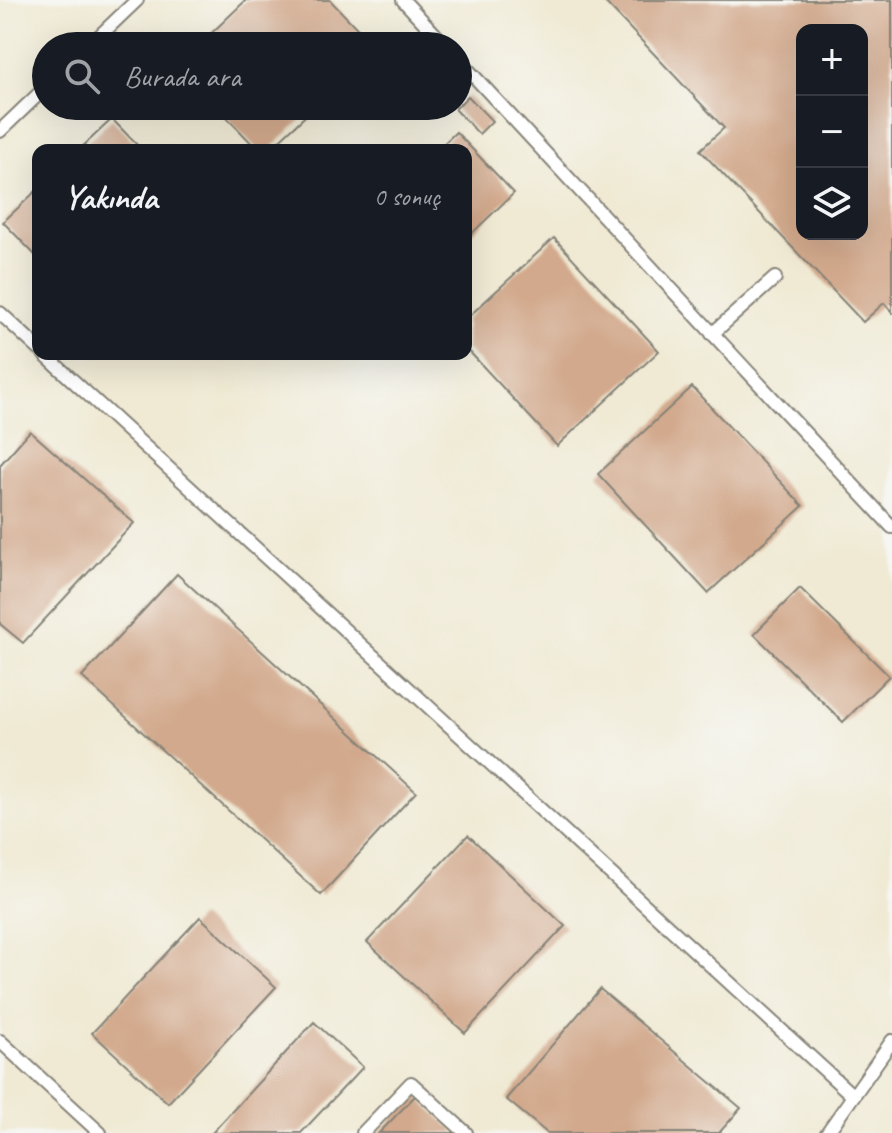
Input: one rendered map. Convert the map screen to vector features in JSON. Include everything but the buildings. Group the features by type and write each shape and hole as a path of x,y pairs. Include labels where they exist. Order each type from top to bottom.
{"lane":[{"path":"104,32 137,0"},
{"path":"403,0 433,32"},
{"path":"472,74 892,527"},
{"path":"0,131 32,100"},
{"path":"712,334 775,278"},
{"path":"0,313 32,342"},
{"path":"51,360 853,1096"},
{"path":"0,1041 100,1133"},
{"path":"827,1133 892,1041"},
{"path":"363,1133 411,1083 466,1133"}]}
